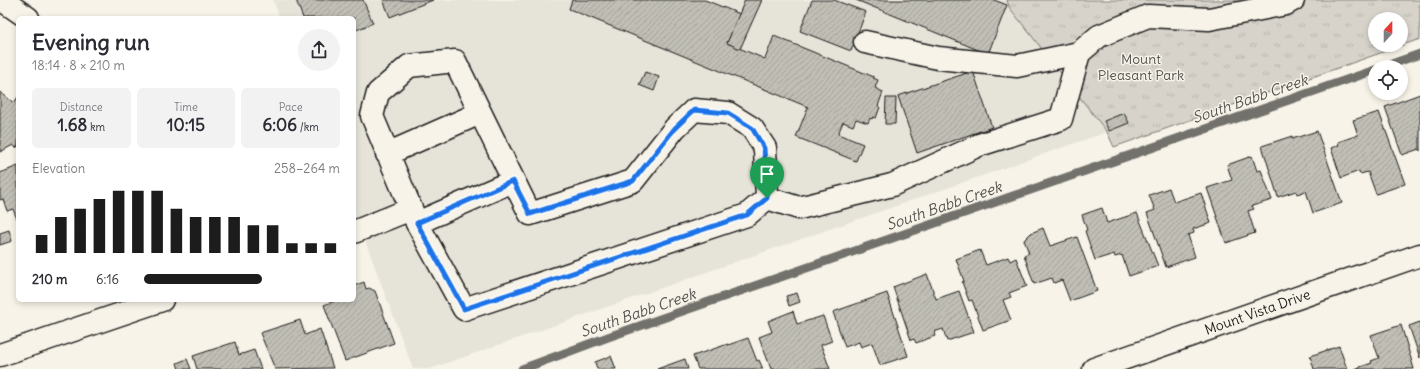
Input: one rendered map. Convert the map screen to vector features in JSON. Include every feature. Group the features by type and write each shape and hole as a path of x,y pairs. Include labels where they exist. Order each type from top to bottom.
{"street":[{"path":"2,0 25,16"},
{"path":"865,42 938,58 1017,66 1079,53 1099,36 1148,16 1209,19 1286,4 1293,0"},
{"path":"767,198 799,208 892,185 979,145 1061,119 1079,53"},
{"path":"455,62 530,214 633,181 675,128 694,110 728,113 752,128 764,148 767,198 747,215 464,309 414,216 372,116 378,93 409,66 455,62"},
{"path":"387,154 480,113"},
{"path":"356,231 414,216 513,181"},
{"name":"Mount Vista Drive","path":"1094,369 1420,255"},
{"path":"0,354 156,302"}],"shaded area":[{"path":"273,0 1007,0 1009,7 1107,132 430,369 413,369 356,216 356,16 279,16"}],"green space":[{"name":"Mount Pleasant Park","path":"1007,0 1420,0 1420,39 1408,43 1408,12 1368,12 1368,52 1383,52 1114,147 1107,132 1009,7"}],"building":[{"path":"296,0 363,0 373,23 356,30 356,16 302,16"},
{"path":"383,0 433,0 390,17"},
{"path":"572,0 705,0 740,14 727,43 765,59 774,36 874,77 873,78 878,80 875,88 883,92 876,118 870,118 868,123 856,119 853,126 843,122 838,134 863,144 856,161 796,137 808,107 569,9"},
{"path":"745,0 762,0 740,49 727,43"},
{"path":"812,0 834,0 866,12 851,51 800,31"},
{"path":"856,0 994,0 1007,5 988,54"},
{"path":"973,71 992,127 917,153 898,96"},
{"path":"645,72 659,77 654,91 639,85"},
{"path":"0,92 14,103 16,100 16,148 13,145 0,152"},
{"path":"1420,94 1420,151 1419,149 1402,155 1385,107 1404,100 1408,100 1408,98"},
{"path":"886,98 896,98 895,124 885,124"},
{"path":"1379,112 1405,184 1376,194 1368,172 1360,174 1359,171 1341,178 1331,148 1339,145 1338,142 1358,135 1353,120"},
{"path":"1124,113 1129,123 1109,131 1104,121"},
{"path":"1317,131 1342,203 1313,213 1306,191 1297,194 1296,191 1278,197 1262,146 1292,136 1292,139"},
{"path":"1252,156 1257,171 1261,170 1272,200 1252,206 1254,209 1248,211 1255,233 1226,243 1207,188 1232,180 1227,165"},
{"path":"16,167 16,216 13,209 7,211 3,199 0,200 0,173"},
{"path":"1169,188 1174,202 1201,193 1211,223 1193,229 1194,233 1188,235 1195,257 1166,267 1147,213 1155,210 1149,195"},
{"path":"1102,208 1107,223 1137,213 1158,266 1129,276 1122,255 1115,257 1114,254 1095,260 1085,231 1087,230 1082,215"},
{"path":"1043,228 1050,246 1077,237 1097,291 1070,301 1062,280 1054,283 1052,278 1034,284 1024,255 1029,253 1024,240 1031,233"},
{"path":"9,230 12,241 0,245 0,233"},
{"path":"980,250 986,265 1008,257 1010,261 1016,258 1027,286 1009,293 1011,297 1003,300 1011,320 983,330 972,300 969,301 956,259"},
{"path":"927,274 936,299 959,291 974,332 947,341 943,329 934,332 935,336 916,343 914,339 911,340 893,287"},
{"path":"364,282 366,289 369,288 375,291 394,343 345,361 324,305 332,302 356,302 356,285"},
{"path":"797,293 800,302 789,306 786,296"},
{"path":"887,293 908,356 880,365 872,343 861,347 859,342 845,347 833,312"},
{"path":"793,311 797,324 823,316 832,341 821,345 830,369 771,369 759,337 772,332 768,321"},
{"path":"300,320 305,335 320,329 333,368 275,369 260,333"},
{"path":"1420,322 1420,358 1409,326"},
{"path":"1401,325 1414,369 1354,369 1372,363 1371,361 1379,358 1371,335"},
{"path":"748,338 757,361 759,360 763,369 698,369 693,356"},
{"path":"235,342 239,355 254,350 261,369 197,369 193,356"},
{"path":"1339,346 1347,369 1314,369 1310,356"},
{"path":"611,356 616,369 597,369 595,362"},
{"path":"187,359 191,369 179,369 177,363"},
{"path":"685,359 688,369 657,369"}],"waterway":[{"name":"South Babb Creek","path":"1403,60 1420,54"},
{"name":"South Babb Creek","path":"522,369 608,337 1368,72"}],"route":[{"path":"694,110 728,113 752,128 764,148 767,198 747,215 464,309 417,223 513,181 530,214 633,181 675,128 694,110"}]}
